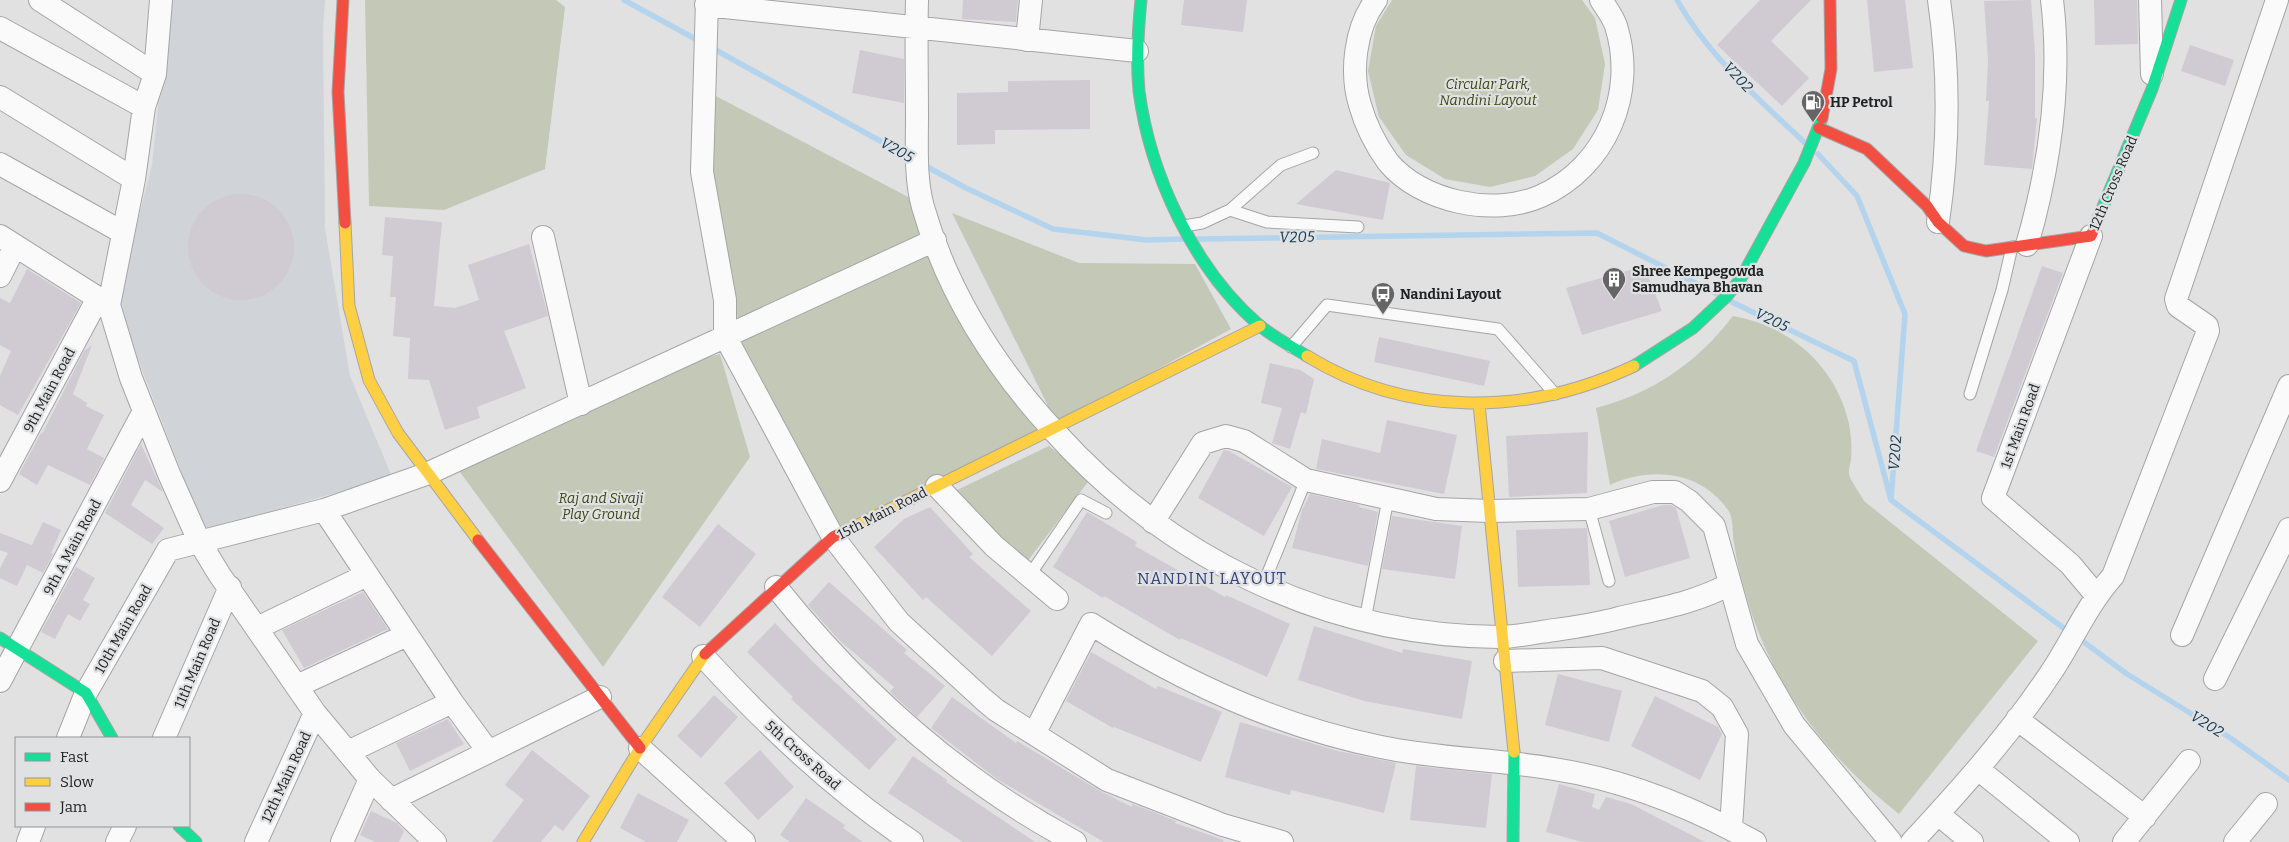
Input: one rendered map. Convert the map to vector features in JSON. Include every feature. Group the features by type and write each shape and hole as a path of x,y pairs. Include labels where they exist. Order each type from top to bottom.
{"street":[{"path":"40,0 155,74"},
{"path":"161,0 155,74 144,106 134,180 103,302 143,413 199,541 315,713 370,779 435,842"},
{"path":"343,0 338,92 349,306 369,380 398,433 515,590 640,748 744,842"},
{"path":"917,0 917,153 922,204 954,284 985,343 1030,406 1084,465 1115,493 1153,522 1219,564 1263,585 1295,598 1365,620 1417,630 1503,637 1593,625 1700,599 1730,584"},
{"path":"1027,40 1031,0"},
{"path":"1141,0 1137,52 1140,97 1149,142 1158,171 1197,254 1226,291 1260,326 1324,367 1376,388 1432,401 1479,404 1518,402 1556,395 1615,375 1643,361 1695,326 1741,279 1815,140 1819,128 1831,73 1833,45 1830,0"},
{"path":"1376,0 1370,8 1356,47 1355,89 1366,128 1389,163 1421,189 1459,204 1500,206 1540,197 1576,175 1603,144 1619,106 1624,65 1616,25 1601,0"},
{"path":"1938,222 1947,144 1948,105 1947,65 1939,0"},
{"path":"2019,246 2038,208 2052,132 2056,55 2052,0"},
{"path":"2150,0 2152,89"},
{"name":"12th Cross Road","path":"1819,128 1867,149 1927,206 1938,222 1964,246 1986,252 2091,236 2152,89 2181,0"},
{"path":"1912,842 1978,769 2017,720 2054,668 2091,588 2113,576 2208,331 2207,326 2178,306 2176,299 2277,0"},
{"path":"1137,52 916,28 808,8 707,3 702,172 725,300 725,336 833,537 899,622 996,710 1107,780 1223,825 1282,842"},
{"path":"0,28 144,106"},
{"path":"0,97 134,180"},
{"path":"0,164 122,232"},
{"name":"1st Main Road","path":"2091,236 1993,498 2070,564 2091,588"},
{"path":"543,237 581,404"},
{"name":"10th Main Road","path":"68,737 86,693 168,550 324,510 429,473 935,240"},
{"path":"0,276 8,241 103,302"},
{"name":"9th Main Road","path":"0,481 103,302"},
{"name":"15th Main Road","path":"583,842 640,748 703,656 776,587 833,537 1260,326"},
{"path":"2182,635 2289,386"},
{"path":"1479,404 1515,764 1513,842"},
{"name":"9th A Main Road","path":"0,681 9,643 143,413"},
{"path":"1153,522 1203,443 1226,436 1244,441 1306,480 1436,509 1490,511 1589,509 1654,492 1675,492 1689,500 1714,526 1747,644 1794,725 1891,842"},
{"path":"937,486 994,546 1058,599"},
{"path":"324,510 452,702 488,751"},
{"path":"2215,679 2289,529"},
{"path":"257,628 367,576"},
{"name":"11th Main Road","path":"164,737 230,587"},
{"path":"776,587 836,659 904,724 978,782 1016,808 1075,842"},
{"path":"1034,734 1091,624 1165,669 1206,689 1292,723 1335,736 1405,752 1470,761 1554,769 1628,786 1731,828 1755,842"},
{"path":"297,686 407,635"},
{"path":"9,643 86,693 111,737"},
{"name":"5th Cross Road","path":"703,656 778,735 819,771 912,842"},
{"path":"1505,661 1602,658 1702,691 1713,698 1728,715 1737,734 1731,828"},
{"path":"391,800 600,697"},
{"path":"348,752 452,702"},
{"name":"12th Main Road","path":"256,842 315,713"},
{"path":"2017,720 2145,817"},
{"path":"2124,842 2189,761"},
{"path":"1978,769 2068,842"},
{"path":"342,842 370,779"},
{"path":"2234,842 2266,804"},
{"path":"1938,814 1972,842"},
{"path":"28,842 34,827"},
{"path":"117,842 124,827"},
{"path":"180,827 196,842"}],"lane":[{"path":"1184,226 1202,223 1230,210 1281,165 1313,153"},
{"path":"1230,210 1267,222 1358,227"},
{"path":"1970,394 2002,290 2019,246"},
{"path":"1290,347 1327,305 1498,329 1556,395"},
{"path":"1263,585 1306,480"},
{"path":"1365,620 1388,499"},
{"path":"1029,576 1081,500 1106,513"},
{"path":"1589,509 1610,581"}],"shaded area":[{"path":"169,0 325,0 323,30 325,228 350,376 392,477 204,530 129,336 119,294 152,165"}],"green space":[{"path":"365,0 556,0 565,7 545,169 444,210 369,206"},
{"name":"Circular Park, Nandini Layout","path":"1392,0 1582,0 1595,18 1605,64 1598,110 1573,149 1535,176 1490,187 1445,179 1406,155 1379,117 1368,71 1376,26"},
{"path":"712,94 912,199 925,235 739,324 710,176"},
{"path":"952,213 1079,263 1195,264 1231,329 1057,424"},
{"path":"935,247 1050,433 833,530 735,339"},
{"path":"1733,316 1754,321 1791,339 1808,352 1822,367 1843,403 1851,437 1849,474 1864,501 2038,641 1899,814 1873,793 1827,745 1807,720 1789,692 1759,634 1740,573 1730,513 1717,497 1704,487 1689,480 1658,474 1642,475 1610,485 1596,408 1636,394 1672,374 1704,348"},
{"name":"Raj and Sivaji Play Ground","path":"720,354 750,457 603,667 457,468 705,358"},
{"path":"1049,446 1091,478 1026,563 955,491"}],"building":[{"path":"963,0 1018,0 1016,22 962,19"},
{"path":"1184,0 1247,0 1243,32 1181,25"},
{"path":"1760,0 1811,0 1771,41 1809,78 1782,106 1717,45"},
{"path":"1867,0 1905,0 1913,68 1874,72"},
{"path":"2031,0 2035,53 2035,118 2037,118 2032,169 1984,165 1989,101 1986,101 1988,60 1984,1"},
{"path":"2094,0 2137,0 2138,44 2095,45"},
{"path":"2190,45 2234,60 2225,86 2181,71"},
{"path":"860,50 904,59 904,103 852,93"},
{"path":"1090,80 1090,129 995,130 995,144 957,145 957,93 1008,92 1008,81"},
{"path":"1336,170 1390,183 1383,220 1296,204"},
{"path":"241,194 261,198 278,210 290,227 294,247 290,267 278,284 261,296 241,300 221,296 204,284 192,267 188,247 192,227 204,210 221,198"},
{"path":"385,217 442,222 434,306 455,308 479,300 468,265 529,244 548,316 504,331 526,388 477,407 480,418 445,430 429,380 408,379 410,338 393,336 396,297 390,297 393,256 382,255"},
{"name":"Shree Kempegowda Samudhaya Bhavan","path":"1644,266 1662,311 1582,335 1566,288"},
{"path":"2042,266 2063,273 1994,457 1976,451"},
{"path":"27,269 81,303 18,415 0,405 0,376 11,351 0,345 0,298 10,303"},
{"path":"1379,337 1490,361 1484,386 1374,362"},
{"path":"92,345 73,394 87,403 86,406 104,415 87,449 104,458 90,485 48,465 37,485 19,474 42,434 84,351"},
{"path":"1270,363 1300,370 1314,379 1306,414 1301,412 1290,449 1272,443 1282,408 1261,403"},
{"path":"1387,420 1457,435 1444,494 1316,469 1322,439 1380,453"},
{"path":"1588,432 1587,493 1509,497 1506,436"},
{"path":"141,444 163,492 145,480 131,505 164,528 152,544 105,513"},
{"path":"1224,450 1229,451 1292,487 1264,536 1198,498"},
{"path":"1310,494 1360,505 1359,507 1378,512 1368,566 1292,548 1302,510"},
{"path":"1663,505 1671,505 1676,508 1690,558 1625,577 1609,521"},
{"path":"930,507 973,554 969,557 1031,611 992,656 926,597 923,600 874,547 904,519"},
{"path":"1087,512 1137,542 1135,546 1225,597 1226,595 1290,624 1267,677 1181,638 1180,640 1104,596 1103,598 1053,567"},
{"path":"1392,516 1462,526 1455,579 1382,569"},
{"path":"43,522 61,530 51,553 53,554 43,573 27,565 17,586 0,578 0,568 8,553 0,550 0,533 32,545"},
{"path":"718,524 756,554 700,627 662,597"},
{"path":"1587,528 1590,585 1518,587 1516,530"},
{"path":"76,567 95,578 83,600 90,604 80,621 68,614 55,639 41,632"},
{"path":"829,582 907,650 904,653 945,686 917,717 890,692 894,687 839,640 808,605"},
{"path":"363,592 388,629 304,668 282,630"},
{"path":"775,623 812,661 897,739 869,770 791,699 793,697 747,652"},
{"path":"1314,626 1402,653 1403,649 1472,661 1462,719 1364,701 1298,680"},
{"path":"1091,652 1156,689 1158,686 1222,712 1201,762 1113,728 1066,701"},
{"path":"1558,674 1622,691 1609,742 1545,725"},
{"path":"714,695 738,717 701,758 677,736"},
{"path":"1655,696 1718,727 1722,734 1700,780 1631,746"},
{"path":"952,697 1016,743 1017,741 1100,791 1132,807 1132,804 1146,809 1176,821 1175,823 1224,840 1223,842 1104,842 997,779 931,728"},
{"path":"448,719 464,744 410,771 396,743"},
{"path":"1240,722 1338,751 1396,763 1384,813 1291,790 1290,795 1225,777"},
{"path":"532,750 590,796 563,831 555,825 541,842 492,842 524,800 505,785"},
{"path":"760,750 794,787 758,820 724,783"},
{"path":"913,756 947,780 946,782 1035,842 963,842 888,793"},
{"path":"1416,766 1492,774 1486,828 1410,820"},
{"path":"1559,784 1595,794 1592,807 1599,810 1606,797 1631,804 1705,842 1582,842 1546,832"},
{"path":"638,793 689,820 677,842 646,842 620,828"},
{"path":"806,798 845,825 843,828 863,842 790,842 780,835"},
{"path":"371,811 397,823 404,831 399,842 375,842 360,835"}],"waterway":[{"name":"V205","path":"624,0 701,42"},
{"name":"V202","path":"1677,0 1704,40 1735,76 1805,143"},
{"name":"V205","path":"712,48 911,158"},
{"name":"V202","path":"1818,154 1857,196 1905,314 1891,500 2069,632"},
{"name":"V205","path":"922,164 966,188 1053,229 1147,240 1182,239"},
{"name":"V205","path":"1198,239 1597,233 1717,294"},
{"name":"V205","path":"1732,302 1854,361 1891,500"},
{"name":"V202","path":"2077,637 2127,674 2229,737 2289,780"}],"traffic: fast":[{"path":"1141,0 1138,45 1139,91 1153,155 1179,218 1195,248 1214,277 1236,302 1264,329 1307,356"},
{"path":"2097,221 2152,89 2181,0"},
{"path":"1634,366 1693,328 1726,297 1740,280 1804,163 1822,118"},
{"path":"0,638 86,693 111,737"},
{"path":"1513,842 1514,752"},
{"path":"180,827 196,842"}],"traffic: slow":[{"path":"345,223 349,306 369,380 398,433 478,540"},
{"path":"856,526 1260,326"},
{"path":"1307,356 1346,376 1386,391 1427,400 1469,403 1511,401 1552,394 1594,382 1634,366"},
{"path":"1479,404 1514,752"},
{"path":"583,842 640,748 705,654"}],"traffic: jam":[{"path":"343,0 338,92 345,223"},
{"path":"1822,118 1831,69 1830,0"},
{"path":"1819,128 1867,149 1927,206 1938,222 1964,246 1986,251 2091,236 2097,221"},
{"path":"705,654 833,537 856,526"},
{"path":"478,540 640,748"}],"place":[{"name":"HP Petrol","path":"1813,123"},
{"name":"Shree Kempegowda Samudhaya Bhavan","path":"1614,300"},
{"name":"Nandini Layout","path":"1383,315"}],"district":[{"name":"NANDINI LAYOUT","path":"1212,578"}]}
